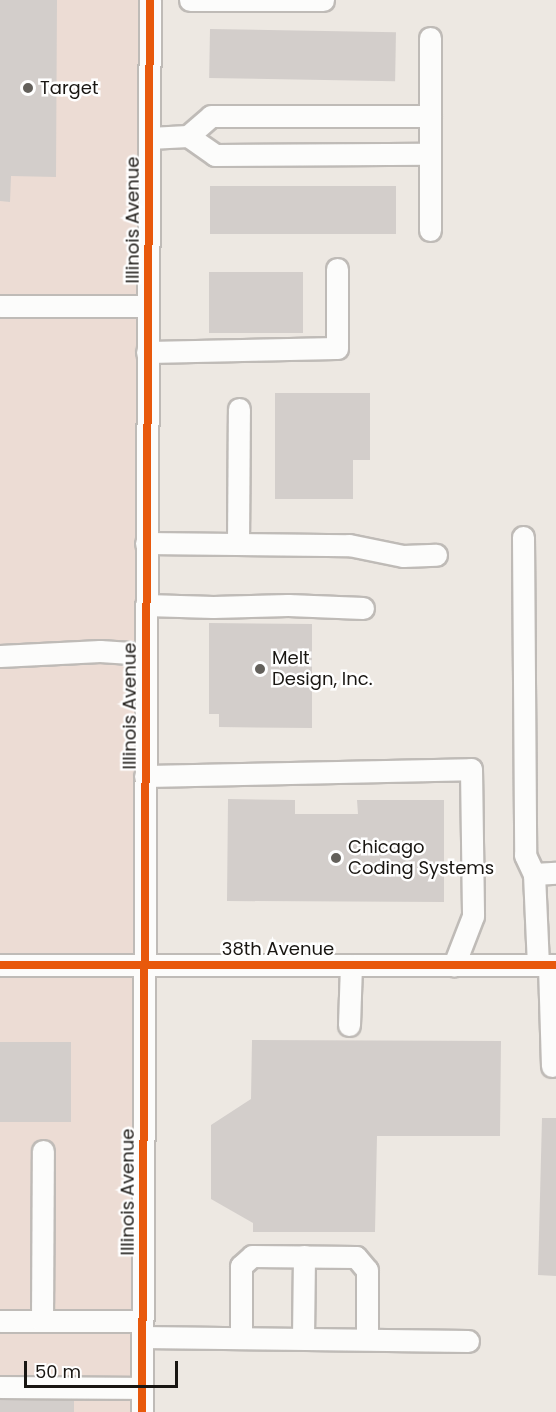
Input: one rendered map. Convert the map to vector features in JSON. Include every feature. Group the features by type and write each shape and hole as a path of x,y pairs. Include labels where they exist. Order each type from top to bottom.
{"street":[{"name":"Illinois Avenue","path":"142,1412 150,0"},
{"path":"190,0 323,0"},
{"path":"430,38 430,230"},
{"path":"188,136 211,116 430,116"},
{"path":"149,138 188,136 215,155 430,154"},
{"path":"147,352 337,348 337,269"},
{"path":"0,306 148,306"},
{"path":"238,409 238,543"},
{"path":"523,537 525,855 534,874 548,965 552,1066"},
{"path":"146,543 349,544 403,556 435,555"},
{"path":"146,604 363,608"},
{"path":"0,656 100,651 146,654"},
{"path":"145,776 471,769 473,916 454,965"},
{"path":"534,874 556,873"},
{"name":"38th Avenue","path":"0,965 548,965"},
{"path":"349,1025 351,965"},
{"path":"42,1321 43,1151"},
{"path":"241,1338 241,1266 252,1256 356,1257 367,1270 367,1338"},
{"path":"303,1338 304,1256"},
{"path":"0,1321 42,1321 241,1338 468,1341"},
{"path":"0,1387 142,1388"}],"shaded area":[{"path":"0,0 139,0 139,955 0,955"},
{"path":"0,975 133,975 133,1412 0,1412"}],"building":[{"name":"Target","path":"0,0 57,0 56,177 11,176 10,202 0,201"},
{"path":"210,29 396,32 395,81 209,78"},
{"path":"210,186 396,186 396,234 210,234"},
{"path":"209,272 303,272 303,333 209,333"},
{"path":"275,393 370,393 370,460 353,460 353,499 275,499"},
{"name":"Melt Design, Inc.","path":"209,623 312,624 312,728 219,727 219,714 209,714"},
{"name":"Chicago Coding Systems","path":"228,799 295,800 295,814 358,814 357,800 444,800 444,902 227,901"},
{"path":"252,1040 501,1041 500,1136 377,1136 375,1232 253,1232 253,1223 211,1199 211,1125 251,1099"},
{"path":"0,1042 71,1042 71,1122 0,1122"},
{"path":"542,1118 556,1118 556,1276 538,1275"},
{"path":"0,1397 74,1397 74,1412 0,1412"}],"cycle path":[{"path":"142,1412 150,0"},
{"path":"0,965 556,965"}],"place":[{"name":"Target","path":"28,88"},
{"name":"Melt Design, Inc.","path":"260,669"},
{"name":"Chicago Coding Systems","path":"336,858"}]}
